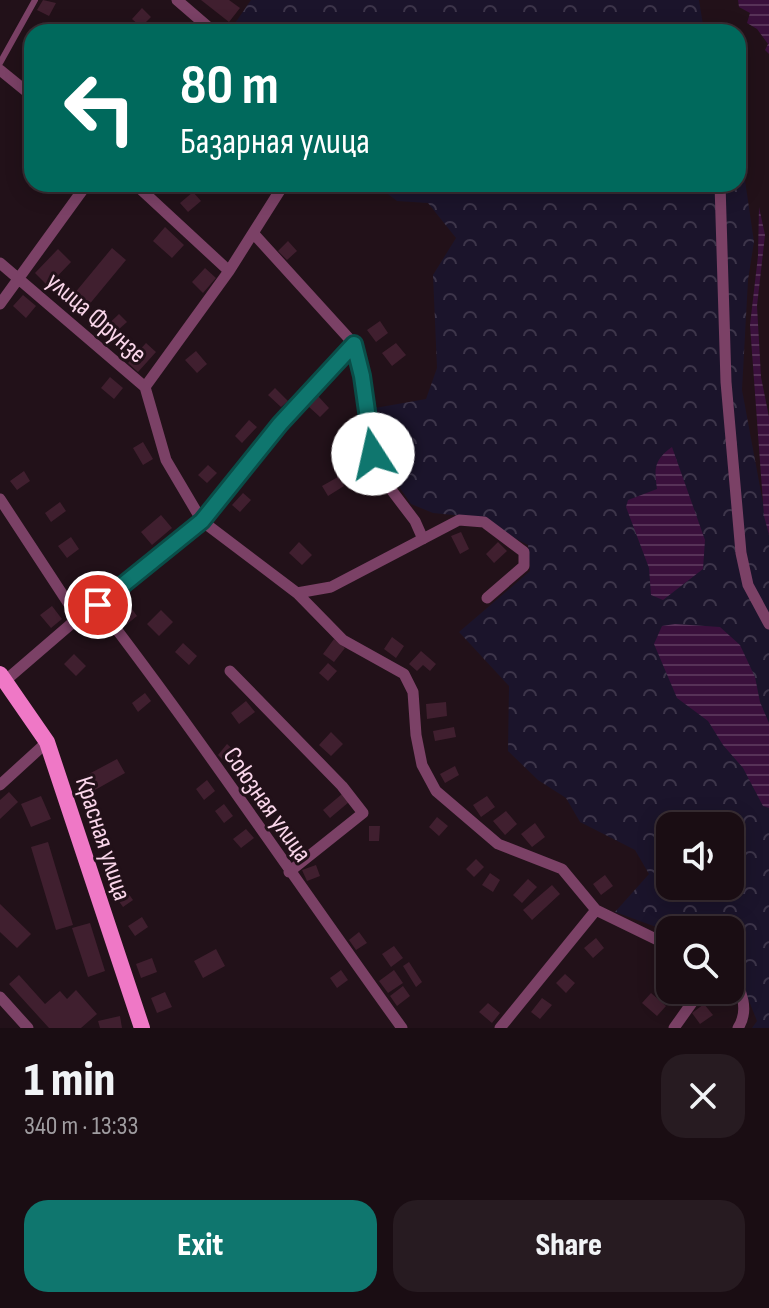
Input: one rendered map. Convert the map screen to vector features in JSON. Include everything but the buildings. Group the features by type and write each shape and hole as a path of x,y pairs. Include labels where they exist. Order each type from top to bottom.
{"street":[{"path":"177,0 205,24"},
{"path":"0,70 24,90"},
{"path":"0,304 81,192"},
{"path":"144,192 229,271"},
{"path":"145,387 229,271 279,192"},
{"path":"720,192 726,382 741,553 748,585 769,624"},
{"path":"253,233 354,344 362,376 368,437 377,471 415,521 423,539"},
{"name":"улица Фрунзе","path":"0,263 145,387 166,460 202,521 297,593 343,640 404,674 413,692 422,765 436,791 498,844 562,869 596,910 656,939"},
{"path":"3,677 202,521 280,424 354,344"},
{"path":"0,499 78,618"},
{"path":"297,593 331,587 459,520 484,522 524,552 524,566 487,598"},
{"name":"Союзная улица","path":"98,605 157,682 402,1028"},
{"path":"230,671 342,786 363,813 289,872"},
{"name":"Красная улица","path":"3,677 47,742 142,1028"},
{"path":"0,785 47,742"},
{"path":"500,1028 596,910"},
{"path":"0,997 28,1028"},
{"path":"674,1028 691,1004"},
{"path":"738,1028 745,1010 743,1004"}],"lane":[{"path":"0,63 35,0"}],"green space":[{"path":"251,0 699,0 703,24 234,24"},
{"path":"746,187 754,242 748,280 742,390 769,535 769,1028 752,1028 757,1021 744,988 744,916 656,916 656,927 615,912 649,874 635,850 580,822 566,798 538,780 508,751 509,686 459,632 530,571 528,545 473,517 433,513 411,504 381,461 375,408 426,399 437,368 433,275 456,238 428,203 397,201 385,192 746,192"}],"shaded area":[{"path":"738,0 769,0 769,54 765,50 768,44 757,29 747,23 750,13 739,7"},
{"path":"759,207 765,235 757,306 761,377 769,417 769,535 764,516 750,325 758,256"},
{"path":"672,447 705,540 703,569 663,600 651,595 649,568 626,507 628,500 657,489 657,465"},
{"path":"662,626 720,627 740,645 755,677 760,702 769,723 769,808 763,806 743,768 708,721 677,698 654,644"}],"route":[{"path":"98,605 202,521 280,424 354,344 362,376 368,437 373,454"}]}
